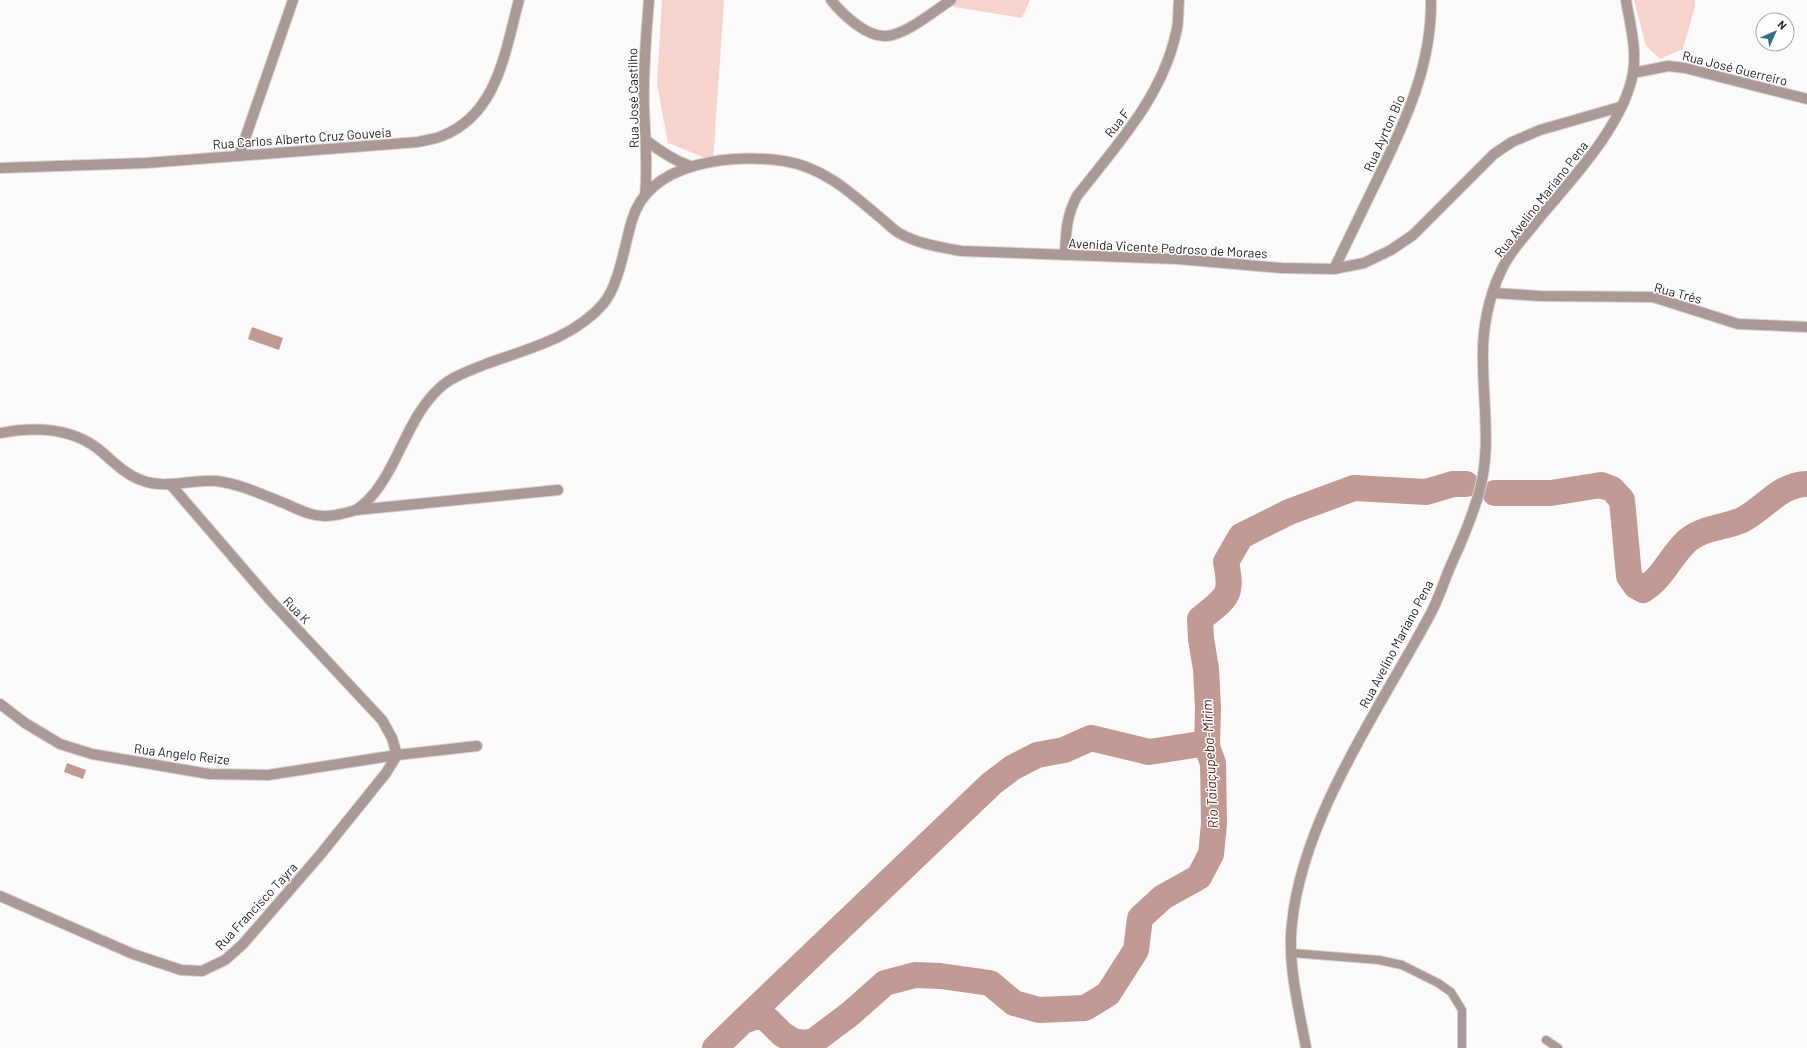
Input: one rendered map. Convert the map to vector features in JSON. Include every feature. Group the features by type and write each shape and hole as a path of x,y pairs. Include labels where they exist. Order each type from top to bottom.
{"street":[{"path":"239,156 293,0"},
{"name":"Rua Carlos Alberto Cruz Gouveia","path":"0,168 146,163 418,142 442,136 456,129 478,111 488,98 501,68 519,0"},
{"name":"Rua José Castilho","path":"645,195 647,141 644,98 649,0"},
{"path":"831,0 842,14 855,24 872,33 886,36 901,32 951,0"},
{"path":"935,10 940,0"},
{"name":"Rua F","path":"1065,255 1066,229 1069,212 1077,196 1144,109 1164,72 1177,33 1179,0"},
{"name":"Rua Ayrton Bio","path":"1334,269 1394,144 1417,90 1427,52 1431,0"},
{"name":"Rua Avelino Mariano Pena","path":"1306,1048 1292,953 1292,924 1303,869 1324,810 1363,734 1432,610 1479,495 1486,464 1482,358 1484,329 1493,293 1501,270 1514,249 1598,148 1620,107 1633,73 1634,40 1626,0"},
{"name":"Rua José Guerreiro","path":"1633,73 1668,66 1685,68 1807,99"},
{"name":"Avenida Vicente Pedroso de Moraes","path":"356,510 370,498 380,485 416,420 442,386 471,370 560,337 580,326 605,303 615,280 633,218 645,195 666,179 690,166 723,159 755,158 811,167 827,175 844,187 898,232 912,240 961,251 1178,260 1281,268 1334,269 1364,263 1391,250 1413,235 1494,154 1512,142 1540,130 1620,107"},
{"path":"647,141 669,158 690,166"},
{"name":"Rua Três","path":"1493,293 1540,296 1653,297 1738,324 1807,327"},
{"path":"0,433 38,429 61,433 95,446 128,473 141,480 171,485 214,481 247,489 306,512 325,516 356,510 558,490"},
{"name":"Rua K","path":"171,485 270,600 382,720 392,738 397,755"},
{"name":"Rua Angelo Reize","path":"0,704 25,723 60,744 92,754 209,774 268,775 397,755 477,746"},
{"name":"Rua Francisco Tayra","path":"0,896 132,954 181,970 202,971 225,960 243,944 320,855 386,773 397,755"}],"lane":[{"path":"1292,953 1378,960 1402,965 1438,983 1451,992 1462,1010 1462,1048"},
{"path":"1546,1040 1558,1048"}],"shaded area":[{"path":"662,0 724,0 713,161 668,143 657,84"},
{"path":"954,0 1030,0 1022,18 954,7"},
{"path":"1634,0 1695,0 1695,6 1683,49 1660,59 1646,46"},
{"path":"252,327 283,338 279,350 248,339"},
{"path":"67,763 86,770 83,779 64,772"}],"waterway":[{"name":"Rio Taiaçupeba-Mirim","path":"715,1048 743,1021 760,1015 767,1019 782,1034 793,1041 805,1043 814,1041 850,1014 885,983 915,975 940,976 990,983 1014,1003 1039,1010 1085,1008 1108,994 1136,950 1140,918 1163,897 1199,877 1211,854 1214,824 1213,763 1207,747 1208,708 1206,669 1201,639 1200,619 1222,601 1226,595 1229,583 1226,562 1241,536 1289,512 1354,488 1426,492 1453,484 1466,484"},
{"name":"Rio Taiaçupeba-Mirim","path":"1495,493 1551,493 1601,485 1612,489 1622,500 1629,576 1636,586 1643,590 1662,573 1682,546 1694,536 1707,530 1742,520 1780,492 1797,485 1807,484"},
{"path":"743,1021 991,784 1012,768 1037,755 1064,750 1091,738 1149,752 1207,743"}]}
